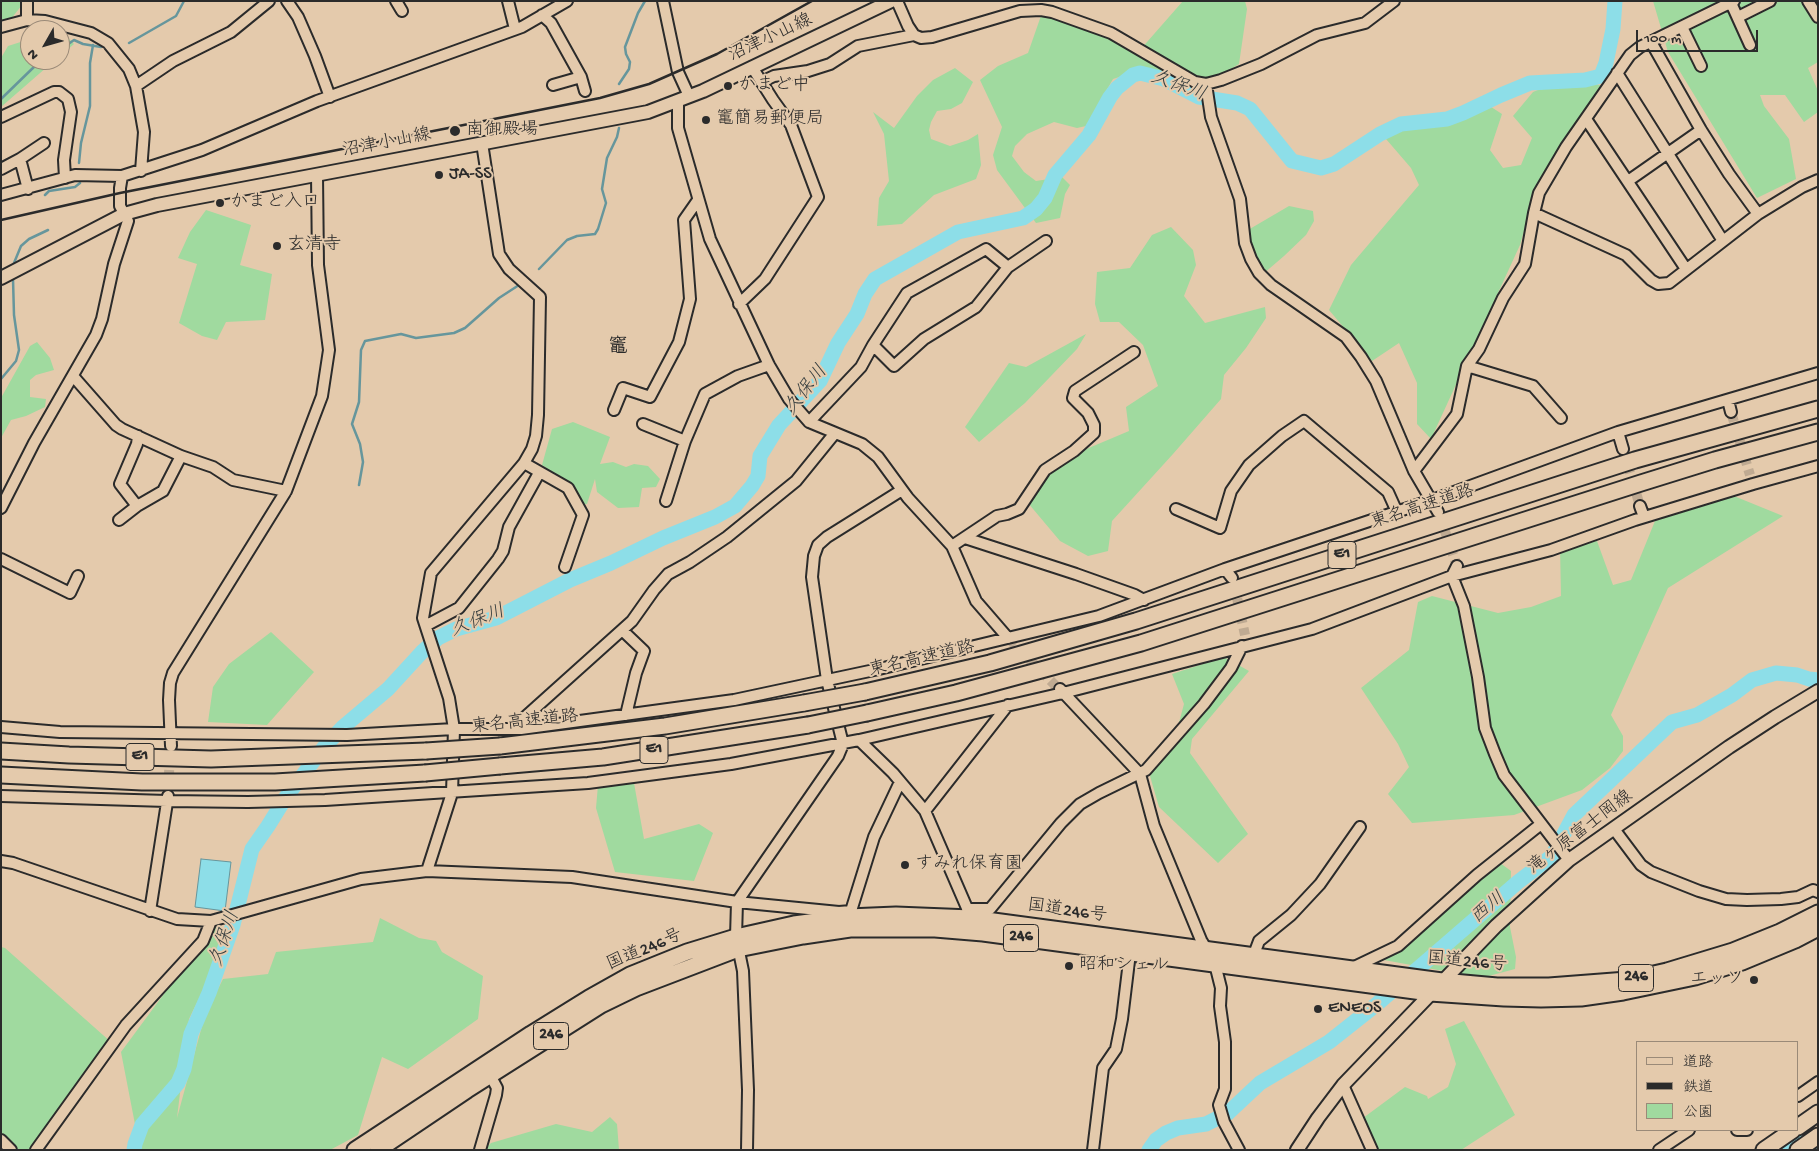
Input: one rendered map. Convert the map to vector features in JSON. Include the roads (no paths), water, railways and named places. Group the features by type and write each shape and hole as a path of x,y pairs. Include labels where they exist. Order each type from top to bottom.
{"highway":[{"name":"東名高速道路","path":"1,751 211,759 426,751 500,746 665,726 865,692 990,663 1136,621 1616,466 1713,437 1818,409"},
{"name":"E1","path":"1,775 142,782 326,780 603,757 808,725 966,690 1141,643 1641,483 1715,460 1818,432"},
{"name":"国道246号","path":"1432,986 1549,986 1627,980 1667,971 1733,951 1780,932 1818,913"},
{"name":"国道246号","path":"382,1149 490,1075 601,1005 737,943 794,924 848,917 969,914 1253,957 1348,969 1367,978"},
{"name":"国道246号","path":"355,1150 588,998 630,975 687,952 737,943 850,929 934,929 982,933 1215,964 1367,978 1542,999 1581,998 1623,992 1695,977 1742,962 1796,940 1818,928"},
{"path":"1799,1126 1818,1113"},
{"path":"1764,1150 1792,1131"},
{"path":"1798,1150 1818,1136"}],"main road":[{"name":"沼津小山線","path":"1,278 124,214 157,205 648,112 684,99 891,1"},
{"name":"滝ヶ原富士岡線","path":"1297,1150 1343,1085 1432,986 1496,926 1565,856 1614,829 1729,747 1775,716 1818,691"}],"street":[{"path":"27,1 27,20"},
{"path":"136,86 173,61 231,32 269,1"},
{"path":"287,1 298,17 330,97"},
{"path":"396,1 402,11"},
{"path":"508,1 515,30"},
{"path":"1,195 74,175 122,176 202,150 330,97 515,30 567,1"},
{"path":"663,1 684,99 678,128 698,200 710,239 769,365 789,399 809,422 862,444 871,450 902,490 952,546 976,602 1008,638"},
{"path":"897,1 908,26 914,35 921,38 932,37 1020,11 1041,10 1052,12 1111,33 1195,82 1206,85 1261,64 1317,35 1365,23 1394,1"},
{"path":"1738,17 1770,1"},
{"path":"1808,1 1818,17"},
{"path":"1414,471 1457,414 1467,366 1479,349 1503,298 1525,264 1539,193 1566,147 1630,55 1640,47 1733,2 1750,45"},
{"path":"542,15 551,23 581,77 586,91"},
{"path":"1,27 20,22"},
{"path":"70,27 100,37 108,43 128,68 136,86 144,132 141,170"},
{"path":"1682,27 1701,66"},
{"path":"761,82 774,76 830,64 858,46 914,35"},
{"path":"1651,42 1701,130 1729,174 1758,214"},
{"path":"739,304 765,279 818,197 791,125 752,67"},
{"path":"1617,73 1722,241"},
{"path":"553,85 581,77"},
{"path":"1206,85 1211,117 1240,199 1246,243 1251,259 1259,273 1271,285 1346,337 1362,357 1376,381 1414,471 1438,512"},
{"path":"1,117 54,92 60,92 68,99 71,112 64,160 65,178"},
{"path":"1586,119 1686,269"},
{"path":"1628,181 1701,130"},
{"path":"427,871 452,793 454,729 450,698 423,618 431,573 524,463 532,449 536,436 540,297 509,269 499,254 482,143"},
{"path":"1,169 44,144"},
{"path":"20,159 28,188"},
{"path":"171,746 170,683 173,673 286,491 322,396 329,350 318,265 317,175"},
{"path":"1,508 34,444 96,336 102,319 114,264 128,221 120,206 122,176"},
{"path":"1534,213 1626,255 1651,280 1658,284 1669,283 1758,214 1802,187 1818,180"},
{"path":"614,410 623,388 650,397 679,342 690,299 684,220 698,200"},
{"path":"873,345 894,366 924,339 976,307 1008,267 1046,241"},
{"path":"809,422 861,367 907,293 986,249 1008,267"},
{"path":"952,546 997,516 1019,509 1045,470 1074,452 1094,433 1094,425 1088,413 1073,398 1075,391 1134,352"},
{"path":"666,501 685,441 705,394 738,376 769,365"},
{"path":"1467,366 1533,386 1561,418"},
{"path":"1,727 60,732 346,735 454,729 521,729 734,700 1099,616 1225,568 1432,500 1618,432 1818,372"},
{"path":"73,376 116,425 181,456 213,467 233,480 286,491"},
{"path":"1728,400 1731,412"},
{"path":"1176,509 1220,528 1231,490 1249,465 1282,436 1304,421 1388,492 1397,512"},
{"path":"643,424 685,441"},
{"path":"1618,432 1623,449"},
{"path":"521,729 524,718 632,621 668,574 690,562 727,537 796,481 835,433"},
{"path":"137,506 120,484 137,444 138,436"},
{"path":"119,520 137,506 163,491 181,456"},
{"path":"524,463 568,488 583,515 565,567"},
{"path":"1,796 271,801 325,800 588,783 720,766 843,744 1008,705 1245,642 1312,629 1452,576 1551,550 1751,479 1814,467 1818,477"},
{"path":"428,630 459,608 498,559 503,551 509,527 539,473"},
{"path":"747,1150 748,1090 744,971 737,943 737,902 838,756 843,744 827,680 812,577 814,556 818,545 827,537 902,490"},
{"path":"1640,506 1644,517"},
{"path":"964,538 1076,574 1144,600"},
{"path":"1,559 70,593 78,576"},
{"path":"1457,566 1452,576 1464,606 1478,677 1485,728 1504,775 1565,856"},
{"path":"1225,568 1232,578"},
{"path":"622,630 644,651 636,673 626,715"},
{"path":"859,740 893,773 925,811 969,914 990,909 1061,823 1080,804 1146,770 1204,704 1231,668 1245,642"},
{"path":"1061,691 1140,774 1154,826 1206,950 1215,964 1221,988 1220,1006 1224,1042 1225,1089 1219,1105 1224,1122 1239,1150"},
{"path":"925,811 1008,705"},
{"path":"1,862 13,863 177,919 211,921 243,914 361,879 427,871 572,877 737,902 839,912 851,911 874,837 900,782"},
{"path":"150,911 167,798"},
{"path":"1348,969 1398,946 1477,875 1543,826"},
{"path":"1253,957 1259,941 1291,915 1320,884 1360,827"},
{"path":"1614,829 1641,865 1651,872 1699,891 1726,899 1747,900 1781,900 1798,898 1813,890 1818,892"},
{"path":"36,1150 126,1025 203,941 211,921"},
{"path":"1093,1150 1103,1068 1116,1049 1122,1019 1130,953"},
{"path":"480,1150 497,1088 490,1075"},
{"path":"1799,1095 1818,1082"},
{"path":"1343,1085 1372,1150"},
{"path":"1658,1150 1687,1131"},
{"path":"1,1140 11,1150"}],"water":[{"path":"201,859 231,862 225,911 195,907"},
{"path":"1799,1120 1815,1144 1818,1142 1818,1150 1778,1150 1769,1137 1777,1131 1799,1131"}],"waterway":[{"path":"129,43 176,16 184,1"},
{"path":"619,84 629,69 630,62 625,47 638,13 645,1"},
{"name":"久保川","path":"134,1150 142,1125 178,1083 184,1069 191,1034 209,993 233,925 252,849 286,797 325,746 343,727 388,689 422,652 438,638 456,629 496,618 570,580 715,517 735,506 758,476 760,456 779,425 820,381 838,343 857,314 865,294 875,279 958,232 1023,218 1036,209 1045,198 1055,175 1089,135 1110,97 1117,88 1133,75 1140,73 1164,79 1199,97 1237,103 1250,109 1292,161 1321,168 1334,164 1380,134 1401,124 1447,119 1530,83 1585,80 1601,76 1606,63 1613,29 1615,1"},
{"path":"70,43 74,40 83,44 101,47"},
{"path":"79,163 81,143 90,106 90,63 93,45"},
{"path":"1,99 31,70"},
{"path":"539,269 567,240 577,236 595,234 598,229 606,203 602,189 607,158 619,128"},
{"path":"45,195 49,191 75,187 80,183"},
{"path":"14,263 21,246 29,239 48,230"},
{"path":"1,379 16,361 19,350 14,315 13,279"},
{"path":"359,485 363,462 360,444 352,424 359,402 361,350 365,341 401,334 416,338 454,333 465,328 499,298 519,285"},
{"name":"西川","path":"1149,1150 1156,1140 1166,1133 1178,1128 1206,1124 1228,1113 1260,1083 1329,1042 1377,1004 1518,882 1552,856 1574,815 1672,722 1697,715 1732,695 1752,680 1776,673 1818,680"}],"tunnel":[{"path":"1731,412 1750,475"},
{"path":"1623,449 1640,506"},
{"path":"1440,517 1457,566"},
{"path":"1234,584 1245,635"},
{"path":"1008,638 1059,689"},
{"path":"168,795 170,753"}],"railway":[{"path":"1,220 120,193 600,98 649,84 717,54 812,1"}],"place":[{"name":"かまど中","path":"728,86"},
{"name":"竃簡易郵便局","path":"706,120"},
{"name":"南御殿場","path":"455,131"},
{"name":"JA-SS","path":"439,175"},
{"name":"かまど入口","path":"220,203"},
{"name":"玄清寺","path":"277,246"},
{"name":"すみれ保育園","path":"905,865"},
{"name":"昭和シェル","path":"1069,966"},
{"name":"エッソ","path":"1754,980"},
{"name":"ENEOS","path":"1318,1009"}],"district":[{"name":"竈","path":"618,349"}]}
